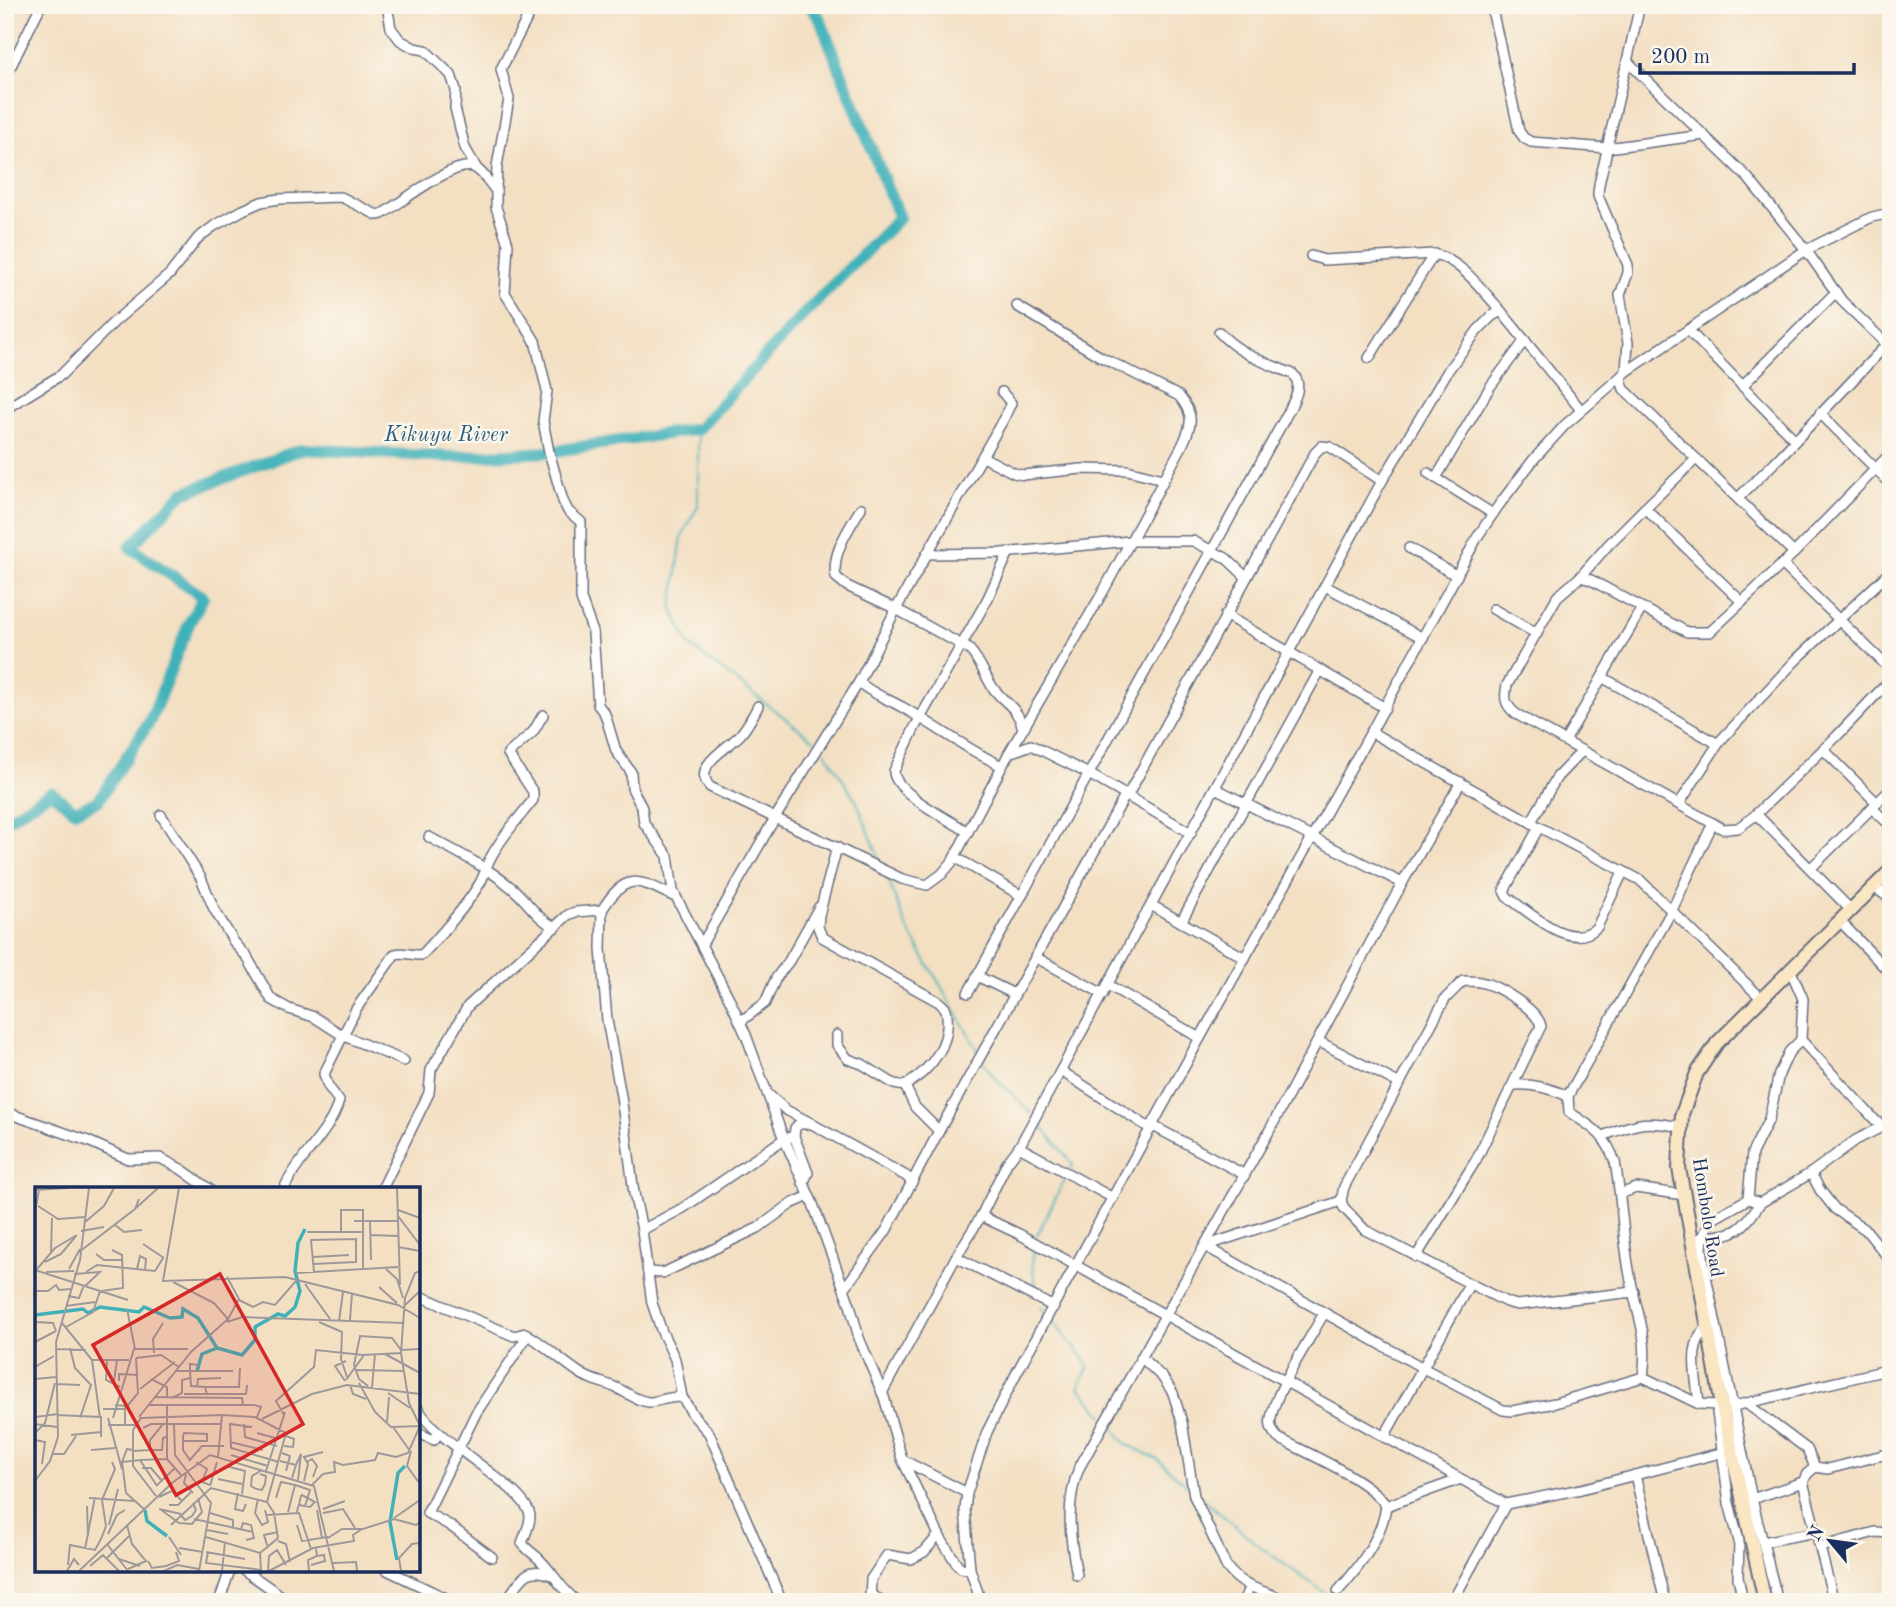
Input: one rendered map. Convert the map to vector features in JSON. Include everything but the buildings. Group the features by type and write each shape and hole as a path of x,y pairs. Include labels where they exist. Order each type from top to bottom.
{"street":[{"path":"5,78 41,5"},
{"path":"387,5 391,28 400,40 414,48 425,50 451,75 456,90 455,108 465,148 477,169 496,191"},
{"path":"534,5 501,69 509,99 497,166 496,207 508,244 505,293 535,341 546,384 543,421 549,452 563,500 580,523 581,599 593,632 598,705 605,714 616,751 631,772 632,788 642,808 644,823 668,856 672,885 677,898 740,1022 844,1289 859,1338 882,1393 902,1460 939,1535 957,1564 961,1568 970,1569"},
{"path":"1491,5 1519,131 1524,138 1531,142 1607,148 1704,135"},
{"path":"1640,5 1605,167 1598,184 1598,196 1628,265 1620,295 1628,343 1625,373 1621,380 1624,389 1794,553"},
{"path":"1627,61 1748,178 1836,292 1889,344 1738,498"},
{"path":"5,409 61,375 114,322 170,274 198,238 218,223 243,210 261,202 279,199 341,197 377,215 423,185 463,168 477,169"},
{"path":"981,1602 970,1569 965,1535 967,1493 987,1432 1017,1372 1200,1038 1493,514 1534,459 1581,410 1625,373 1806,250 1872,217 1891,214"},
{"path":"1311,256 1324,260 1434,254 1445,257 1468,275 1501,311 1581,410"},
{"path":"1369,358 1434,254"},
{"path":"1742,386 1836,292"},
{"path":"758,706 741,734 710,762 703,775 710,787 902,879 927,885 942,874 1130,541 1189,431 1191,418 1188,407 1178,396 1101,357 1017,306"},
{"path":"882,1393 981,1216 1007,1163 1019,1147 1061,1071 1382,481 1449,369 1478,330 1501,311"},
{"path":"1688,330 1795,440"},
{"path":"968,993 1213,550 1299,388 1298,380 1293,374 1242,352 1219,332"},
{"path":"1493,514 1432,475 1490,387 1525,340"},
{"path":"702,944 775,818 859,682 896,609 982,457 1010,403 1002,392"},
{"path":"1820,413 1891,484"},
{"path":"844,1289 886,1231 939,1130 1130,791 1315,453 1322,446 1330,447 1382,481"},
{"path":"1580,577 1591,580 1687,632 1710,632 1794,553 1891,453"},
{"path":"982,457 1023,475 1081,469 1127,470 1163,479"},
{"path":"1696,459 1557,597 1507,685 1507,706 1516,714 1723,829 1738,828 1823,750 1891,679"},
{"path":"862,508 833,563 836,577 847,586 961,645 977,658 997,693 1020,715 1023,728"},
{"path":"1646,508 1742,602"},
{"path":"927,554 1009,552 1130,541 1193,541 1213,550 1246,577"},
{"path":"1409,548 1457,576"},
{"path":"968,832 906,793 894,777 898,761 987,600 1009,552"},
{"path":"1782,564 1891,670"},
{"path":"1679,804 1718,744 1797,660 1891,571"},
{"path":"1325,586 1423,638"},
{"path":"1623,872 1599,923 1592,932 1580,937 1556,930 1507,897 1504,891 1557,777 1569,743 1602,677 1642,608"},
{"path":"1493,609 1537,634"},
{"path":"1225,615 1385,708"},
{"path":"1181,922 1320,670"},
{"path":"1602,677 1718,744"},
{"path":"859,682 1003,766"},
{"path":"285,1187 337,1109 339,1101 328,1086 324,1074 356,1009 395,954 401,952 413,956 422,955 453,922 503,837 533,800 533,792 508,754 533,732 543,715"},
{"path":"1371,733 1643,882 1761,998"},
{"path":"1009,753 1031,745 1089,774 1191,833"},
{"path":"1823,750 1891,826"},
{"path":"1557,777 1582,751"},
{"path":"1077,1575 1070,1525 1076,1476 1245,1175 1402,883 1461,782"},
{"path":"1214,788 1402,883"},
{"path":"1811,868 1891,789"},
{"path":"1756,814 1850,909"},
{"path":"161,815 201,878 214,909 234,942 247,957 271,999 289,1009 314,1017 342,1035 404,1061"},
{"path":"1643,1377 1646,1354 1644,1332 1629,1270 1618,1176 1610,1147 1602,1136 1569,1112 1568,1096 1671,912 1713,823"},
{"path":"429,837 513,889 547,924 556,927"},
{"path":"837,847 822,901 818,927 822,937 939,1002 946,1009 948,1030 938,1054 920,1076 905,1086 894,1084 862,1064 848,1059 837,1045 837,1035"},
{"path":"954,857 1022,896"},
{"name":"Hombolo Road","path":"1765,1602 1747,1500 1726,1451 1728,1406 1708,1326 1697,1239 1679,1168 1680,1127 1688,1095 1707,1056 1761,998 1891,870"},
{"path":"677,898 641,881 634,881 620,888 602,910 601,948 608,1031 621,1096 652,1303 675,1359 682,1396 693,1415 709,1433 782,1602"},
{"path":"1874,887 1891,900"},
{"path":"740,1022 765,1003 776,978 789,961 822,901"},
{"path":"1151,905 1245,958"},
{"path":"383,1187 429,1093 431,1070 468,1006 568,915 602,910"},
{"path":"1839,920 1890,971"},
{"path":"1035,957 1200,1038"},
{"path":"1748,1199 1752,1153 1769,1119 1779,1074 1789,1052 1801,1040 1803,999 1790,969"},
{"path":"977,976 1014,995"},
{"path":"1416,1257 1476,1160 1541,1026 1539,1018 1499,989 1479,982 1463,981 1450,992 1344,1187 1341,1201 1352,1219 1364,1230 1469,1285 1506,1302 1517,1305 1634,1292"},
{"path":"1801,1040 1882,1127 1891,1133"},
{"path":"1318,1041 1400,1084"},
{"path":"1061,1071 1152,1128 1245,1175"},
{"path":"1513,1085 1530,1084 1568,1096"},
{"path":"905,1086 915,1107 939,1130"},
{"path":"767,1094 786,1110 906,1176 912,1182"},
{"path":"5,1112 88,1141 128,1159 160,1158 206,1187"},
{"path":"1602,1136 1640,1122 1657,1122 1680,1127"},
{"path":"803,1183 808,1172 794,1136 795,1128 799,1124 812,1124"},
{"path":"1697,1239 1733,1234 1741,1229 1760,1203 1811,1173 1856,1140 1882,1127"},
{"path":"642,1230 683,1208 784,1139 794,1136"},
{"path":"1019,1147 1114,1198"},
{"path":"1811,1173 1835,1209 1866,1230 1891,1261"},
{"path":"1618,1176 1636,1188 1684,1195"},
{"path":"1620,1194 1636,1188"},
{"path":"648,1272 663,1273 758,1227 791,1204 809,1196"},
{"path":"1697,1239 1711,1220 1748,1199 1760,1203"},
{"path":"1205,1247 1341,1201"},
{"path":"981,1216 1019,1234 1506,1504 1726,1451 1729,1503 1738,1531 1738,1577 1743,1602"},
{"path":"1697,1239 1702,1249 1728,1406 1747,1500 1763,1542 1778,1602"},
{"path":"1205,1247 1423,1368 1507,1411 1555,1403 1643,1377 1699,1404 1747,1404 1891,1369"},
{"path":"956,1257 1055,1307"},
{"path":"1384,1437 1469,1285"},
{"path":"420,1296 513,1336 525,1333 545,1345 581,1374 597,1383 615,1387 627,1395 650,1402 663,1397 682,1396"},
{"path":"1324,1313 1286,1381 1270,1420 1271,1430 1275,1435 1374,1492 1386,1506"},
{"path":"1699,1404 1694,1352 1697,1338 1708,1326"},
{"path":"492,1557 449,1525 427,1513 476,1413 528,1335"},
{"path":"1142,1359 1163,1378 1173,1393 1182,1422 1194,1496 1226,1566 1233,1576 1248,1588 1289,1602"},
{"path":"1747,1404 1807,1450 1815,1467"},
{"path":"420,1413 439,1433 503,1483 526,1505 530,1517 522,1543 578,1602"},
{"path":"420,1434 434,1440 439,1433"},
{"path":"1834,1602 1803,1482 1815,1467 1828,1469 1891,1453"},
{"path":"902,1460 967,1493"},
{"path":"1634,1475 1665,1602"},
{"path":"1386,1506 1461,1479"},
{"path":"1729,1503 1803,1482"},
{"path":"1452,1602 1506,1504"},
{"path":"1338,1591 1378,1536 1386,1506"},
{"path":"1763,1542 1816,1532"},
{"path":"1821,1547 1875,1532 1891,1533"},
{"path":"884,1602 870,1598 871,1579 887,1555 911,1559 924,1552 939,1535"},
{"path":"505,1602 526,1575 535,1571 551,1575"},
{"path":"219,1602 229,1572"},
{"path":"247,1572 290,1602"},
{"path":"391,1572 454,1602"},
{"path":"1243,1602 1248,1588"}],"waterway":[{"name":"Kikuyu River","path":"5,821 51,792 75,811 98,801 150,721 188,626 203,597 130,547 183,493 302,449 449,457 549,452 698,429 805,313 899,218 820,19 809,5"},
{"path":"698,429 698,506 682,536 672,609 690,646 814,740"},
{"path":"825,751 857,802 881,863"},
{"path":"887,877 906,926 979,1052"},
{"path":"983,1060 993,1075 1031,1113"},
{"path":"1039,1123 1073,1164 1071,1169"},
{"path":"1036,1237 1065,1179"},
{"path":"1034,1249 1032,1264 1037,1292"},
{"path":"1040,1307 1045,1313"},
{"path":"1053,1322 1083,1357 1088,1368 1079,1387 1104,1416"},
{"path":"1110,1423 1126,1444 1157,1459 1187,1485"},
{"path":"1199,1496 1263,1549 1338,1602"}]}
